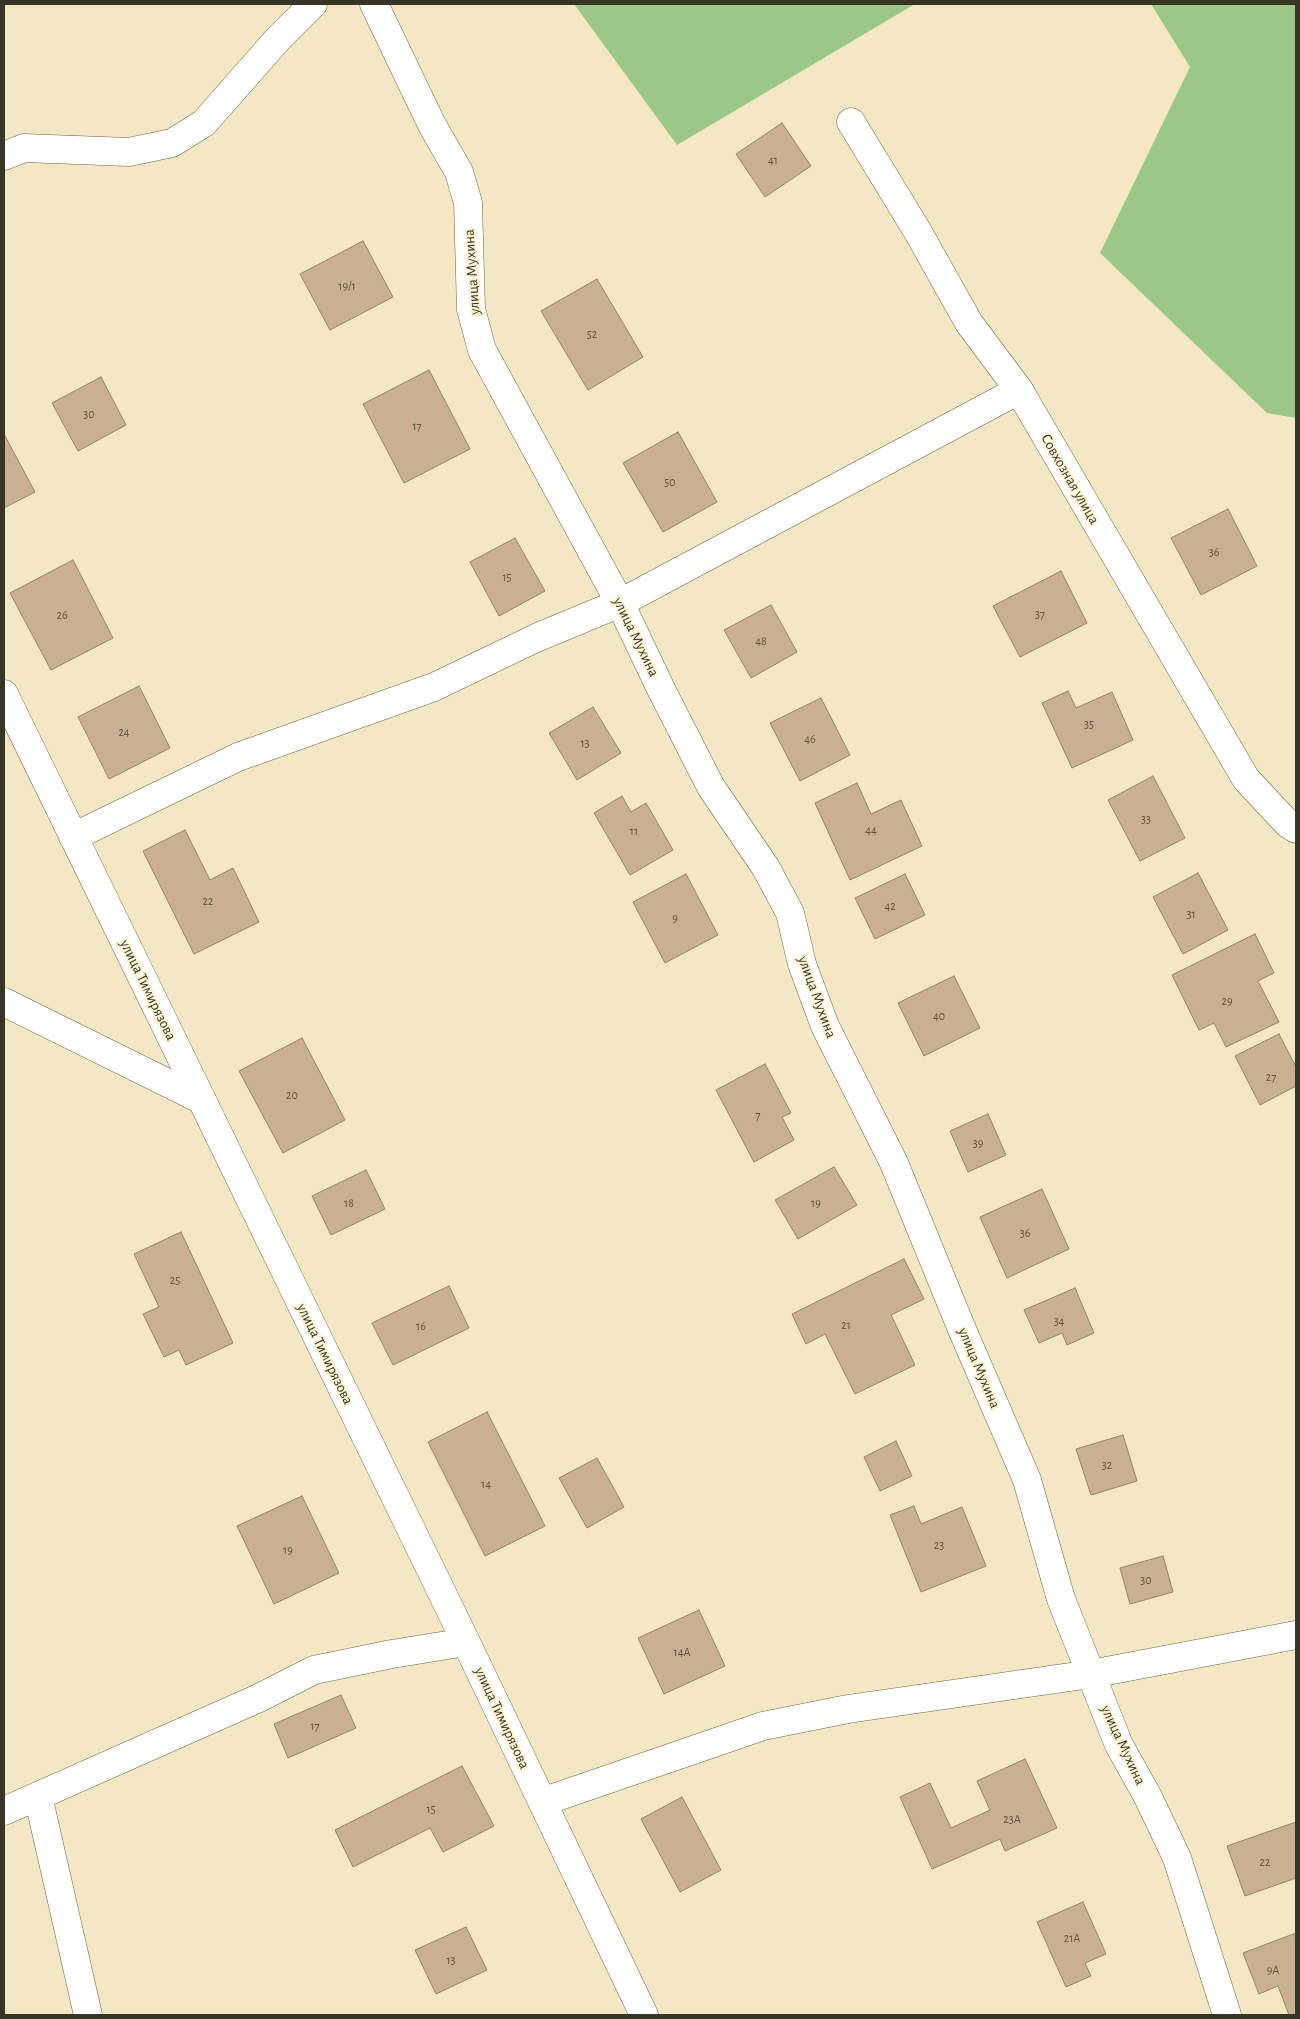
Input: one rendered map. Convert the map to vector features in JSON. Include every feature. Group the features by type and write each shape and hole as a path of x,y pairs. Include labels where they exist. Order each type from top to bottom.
{"street":[{"path":"4,156 24,148 129,152 172,143 204,122 277,40 314,4"},
{"name":"улица Мухина","path":"374,4 432,125 459,172 468,203 471,309 482,350 620,603 662,691 712,787 766,868 790,913 802,964 825,1026 894,1163 961,1327 1027,1480 1061,1599 1119,1745 1148,1797 1177,1858 1228,2015"},
{"name":"Совхозная улица","path":"851,122 918,232 969,323 1020,390 1246,779 1288,824 1296,829"},
{"path":"73,837 238,757 434,688 536,638 620,603 1020,390"},
{"name":"улица Тимирязова","path":"4,694 466,1642 644,2015"},
{"path":"4,1002 202,1100"},
{"path":"542,1802 763,1726 848,1710 1091,1674 1296,1635"},
{"path":"4,1811 259,1698 314,1670 392,1654 466,1642"},
{"path":"38,1796 88,2015"}],"green space":[{"path":"574,4 915,4 677,145"},
{"path":"1151,4 1296,4 1296,418 1267,413 1100,253 1190,67"}],"building":[{"path":"782,123 811,166 765,197 736,154"},
{"path":"363,241 393,297 330,330 300,274"},
{"path":"597,279 643,357 588,390 541,311"},
{"path":"429,370 470,449 404,483 363,404"},
{"path":"101,377 126,425 78,451 52,403"},
{"path":"678,432 717,502 663,532 623,463"},
{"path":"4,434 35,492 4,508"},
{"path":"1228,509 1257,566 1201,595 1171,538"},
{"path":"515,538 545,591 499,616 470,562"},
{"path":"73,560 113,638 51,670 10,593"},
{"path":"1061,571 1087,623 1020,657 993,606"},
{"path":"771,605 797,652 751,678 724,630"},
{"path":"139,686 170,748 109,779 78,717"},
{"path":"1068,691 1076,708 1112,692 1133,740 1072,768 1042,703"},
{"path":"821,698 850,755 800,781 770,723"},
{"path":"593,707 621,753 577,780 549,733"},
{"path":"1153,776 1185,838 1140,861 1108,800"},
{"path":"857,783 871,814 901,800 922,846 850,880 815,803"},
{"path":"622,796 631,812 646,803 673,850 630,875 594,813"},
{"path":"185,830 210,880 233,868 259,922 194,954 143,851"},
{"path":"1198,873 1228,930 1183,954 1153,897"},
{"path":"686,874 718,935 665,963 633,902"},
{"path":"905,874 925,915 875,939 855,898"},
{"path":"1255,934 1274,973 1258,981 1279,1022 1226,1047 1214,1023 1199,1030 1172,975"},
{"path":"954,976 980,1028 924,1056 898,1003"},
{"path":"1279,1034 1296,1067 1296,1086 1260,1105 1235,1056"},
{"path":"302,1038 345,1120 283,1153 239,1071"},
{"path":"765,1064 791,1113 782,1117 794,1140 754,1162 716,1090"},
{"path":"988,1114 1006,1155 968,1172 950,1131"},
{"path":"834,1167 857,1205 798,1239 775,1200"},
{"path":"366,1170 385,1209 331,1235 312,1196"},
{"path":"1042,1189 1069,1249 1007,1278 980,1217"},
{"path":"181,1232 233,1343 186,1365 179,1350 164,1357 143,1314 159,1307 134,1254"},
{"path":"904,1259 924,1299 891,1315 915,1365 855,1394 825,1334 806,1344 792,1314"},
{"path":"449,1286 469,1328 393,1365 372,1323"},
{"path":"1075,1288 1094,1333 1067,1345 1062,1333 1039,1343 1024,1310"},
{"path":"487,1412 545,1526 485,1556 428,1442"},
{"path":"1123,1435 1137,1481 1091,1495 1076,1449"},
{"path":"896,1441 912,1476 880,1491 864,1457"},
{"path":"597,1458 624,1507 587,1528 559,1478"},
{"path":"302,1496 339,1573 274,1604 237,1526"},
{"path":"914,1506 921,1524 962,1507 986,1566 921,1592 890,1515"},
{"path":"1163,1556 1173,1592 1130,1604 1120,1568"},
{"path":"699,1610 725,1666 664,1694 638,1638"},
{"path":"341,1695 356,1728 288,1758 274,1724"},
{"path":"1025,1759 1057,1828 1005,1851 1000,1839 932,1869 900,1797 930,1783 951,1828 990,1810 977,1781"},
{"path":"462,1766 494,1826 443,1852 430,1828 353,1867 335,1830"},
{"path":"682,1797 721,1870 680,1892 641,1819"},
{"path":"1296,1822 1296,1878 1245,1896 1227,1846"},
{"path":"1083,1902 1106,1954 1085,1963 1091,1976 1066,1987 1037,1922"},
{"path":"466,1927 487,1970 436,1994 415,1950"},
{"path":"1296,1933 1296,2015 1289,2015 1278,1986 1259,1994 1243,1953"}]}
